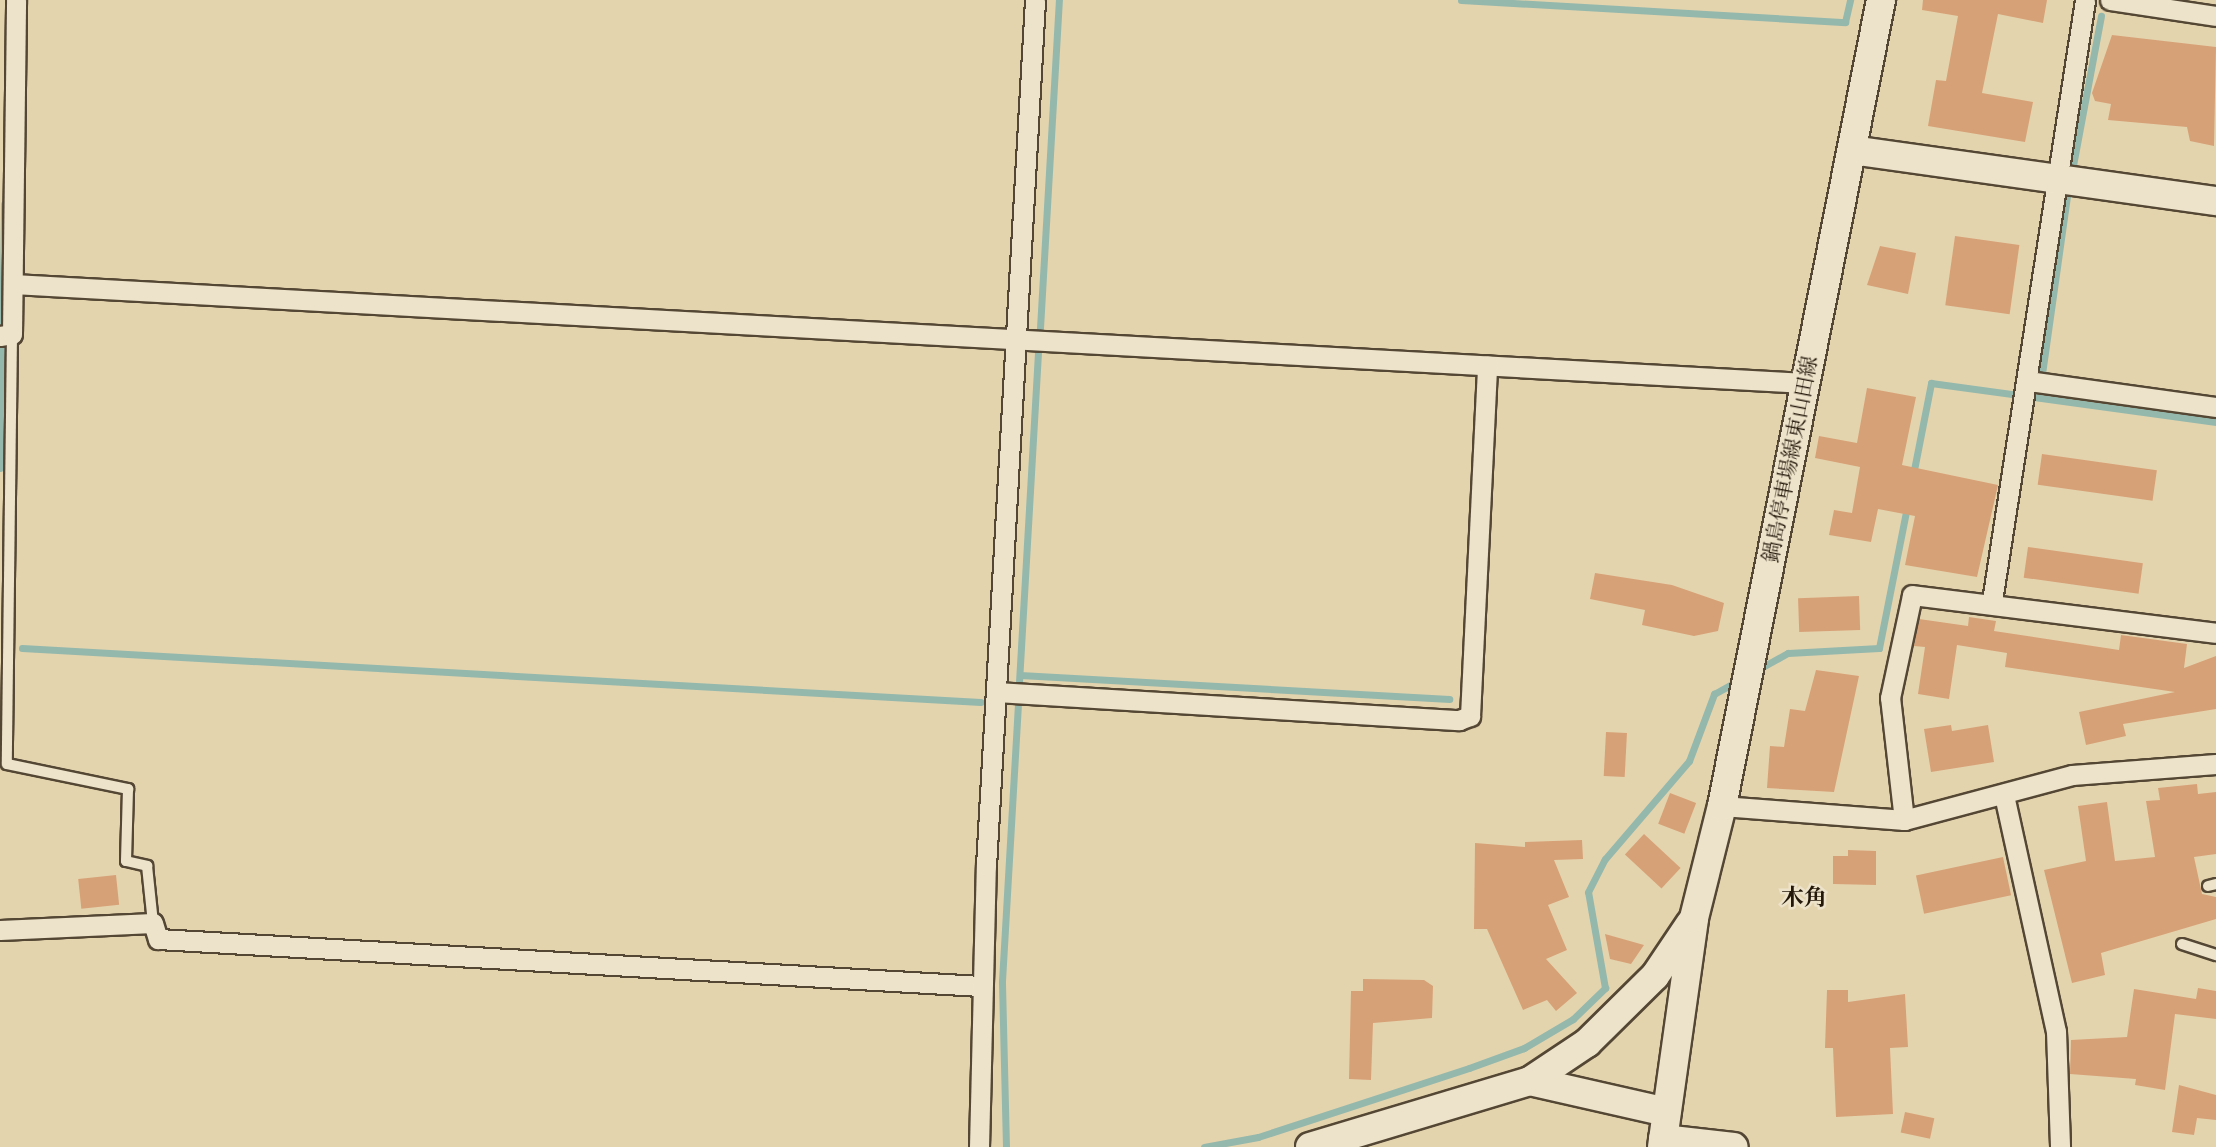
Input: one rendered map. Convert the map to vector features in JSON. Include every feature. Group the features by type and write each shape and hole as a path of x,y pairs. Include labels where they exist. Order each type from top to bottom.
{"main road":[{"name":"鍋島停車場線東山田線","path":"1664,1133 1694,918 1722,806 1881,0"},
{"path":"1852,150 2216,201"},
{"name":"鍋島停車場線東山田線","path":"1310,1147 1530,1080 1587,1043 1655,976 1694,918"},
{"path":"1530,1080 1664,1133 1734,1147"}],"street":[{"path":"6,335 13,284 16,0"},
{"path":"979,1147 981,986 1035,0"},
{"path":"1992,601 2026,391 2054,179 2085,0"},
{"path":"2110,0 2216,16"},
{"path":"13,284 1805,383"},
{"path":"996,692 1459,720 1471,716 1487,365"},
{"path":"2026,391 2216,407"},
{"path":"1904,820 1890,698 1912,595 1992,601 2216,633"},
{"path":"1722,806 1904,820 2072,775 2216,764"},
{"path":"2004,795 2056,1031 2060,1147"},
{"path":"0,930 153,923 158,939 981,986"}],"lane":[{"path":"6,335 7,764 128,789 126,861 148,866 153,923"},
{"path":"2182,944 2216,955"}],"building":[{"path":"1923,0 2047,0 2043,23 1998,14 1982,93 2033,102 2025,142 1928,126 1936,80 1946,81 1958,16 1922,10"},
{"path":"2112,35 2216,47 2214,146 2190,141 2187,127 2108,120 2111,104 2095,101 2092,93"},
{"path":"1955,236 2019,245 2010,314 1945,305"},
{"path":"1880,246 1916,253 1908,294 1867,285"},
{"path":"1867,388 1916,397 1902,465 1998,485 1977,577 1905,565 1915,516 1878,509 1871,542 1829,535 1834,510 1852,513 1860,467 1815,458 1819,436 1857,443"},
{"path":"2042,454 2157,470 2153,501 2038,485"},
{"path":"2028,547 2143,563 2139,594 2024,578"},
{"path":"1595,573 1672,585 1724,603 1718,631 1694,636 1642,625 1645,610 1590,599"},
{"path":"1859,596 1860,630 1799,632 1798,598"},
{"path":"1969,617 1996,621 1994,631 2119,650 2121,635 2187,644 2184,668 2216,656 2216,709 2123,724 2126,736 2086,745 2079,712 2175,692 2005,667 2007,653 1957,645 1949,699 1918,694 1925,647 1914,646 1919,619 1968,626"},
{"path":"1816,670 1859,676 1834,792 1767,788 1770,746 1784,747 1790,709 1805,711"},
{"path":"1951,725 1952,731 1988,725 1994,762 1931,772 1924,729"},
{"path":"1606,732 1627,733 1625,777 1604,776"},
{"path":"2197,784 2198,794 2216,792 2216,854 2194,857 2202,894 2216,897 2216,919 2101,953 2105,975 2072,983 2044,870 2086,861 2078,806 2107,802 2115,861 2155,857 2146,801 2160,800 2158,788"},
{"path":"1670,793 1696,803 1684,834 1658,824"},
{"path":"1644,834 1681,868 1661,889 1625,854"},
{"path":"1582,840 1583,859 1554,860 1569,897 1548,905 1567,950 1546,959 1577,993 1556,1011 1547,1000 1523,1010 1487,929 1474,929 1475,843 1525,847 1525,842"},
{"path":"1848,850 1876,851 1876,885 1833,884 1833,856 1848,856"},
{"path":"2003,857 2011,895 1924,914 1916,876"},
{"path":"116,875 119,905 81,909 78,879"},
{"path":"1605,934 1644,945 1631,964 1610,959"},
{"path":"1363,979 1424,980 1433,986 1432,1018 1373,1023 1371,1080 1349,1079 1351,991 1363,991"},
{"path":"2198,988 2216,991 2216,1019 2175,1014 2165,1090 2135,1085 2136,1079 2070,1074 2071,1040 2127,1037 2134,989 2196,999"},
{"path":"1827,990 1848,990 1848,1002 1905,994 1908,1047 1890,1048 1893,1114 1836,1117 1833,1048 1825,1048"},
{"path":"2179,1085 2216,1095 2216,1120 2197,1118 2194,1135 2172,1132"},
{"path":"1905,1112 1934,1118 1930,1139 1901,1133"}],"waterway":[{"path":"1040,328 1059,0"},
{"path":"1461,0 1845,22 1850,0"},
{"path":"2071,176 2101,16"},
{"path":"2041,381 2068,188"},
{"path":"0,468 4,204"},
{"path":"1019,682 1038,352"},
{"path":"1913,475 1931,383 2216,422"},
{"path":"1757,670 1788,653 1879,648 1907,507"},
{"path":"22,648 980,702"},
{"path":"1020,675 1449,699"},
{"path":"1204,1147 1258,1137 1469,1068 1524,1048 1573,1019 1605,988 1588,892 1605,859 1689,761 1714,694 1737,681"},
{"path":"1006,1147 1002,981 1018,706"}],"district":[{"name":"木角","path":"1804,898"}]}
